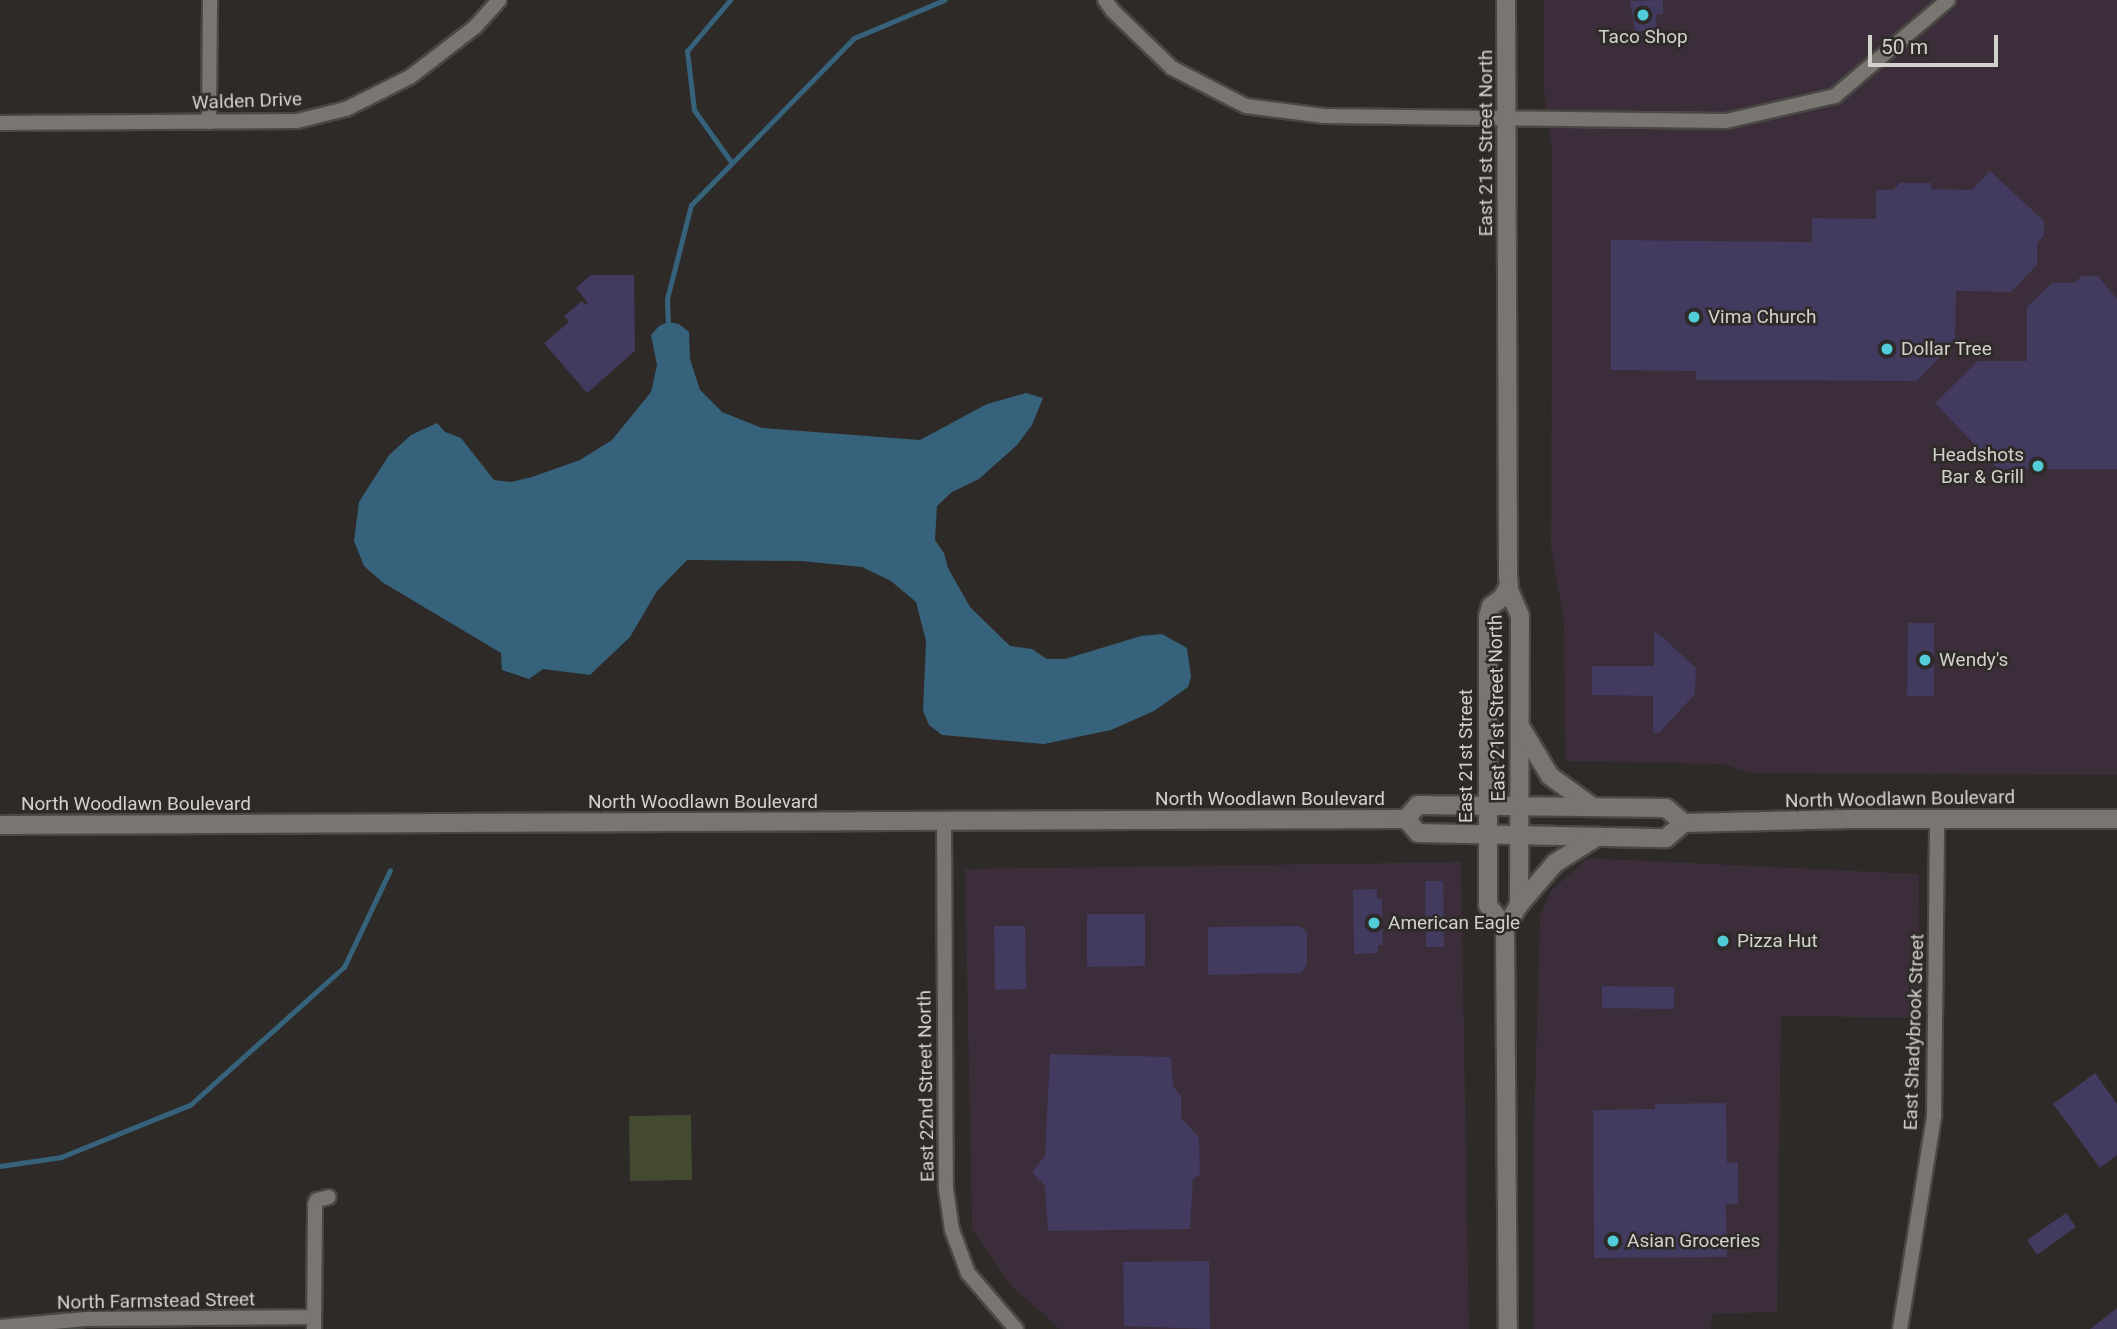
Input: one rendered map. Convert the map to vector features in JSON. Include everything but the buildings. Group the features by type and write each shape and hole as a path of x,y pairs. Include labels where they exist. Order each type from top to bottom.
{"main road":[{"name":"East 21st Street North","path":"1506,0 1508,586 1520,616 1519,905"},
{"name":"East 21st Street","path":"1504,927 1488,905 1488,617 1491,606 1502,598 1508,586"},
{"path":"1519,725 1550,776 1590,805"},
{"name":"North Woodlawn Boulevard","path":"0,825 1406,819 1418,805 1665,808 1684,823"},
{"name":"North Woodlawn Boulevard","path":"1406,819 1418,833 1665,838 1684,823 2117,819"},
{"path":"1508,1329 1504,927 1555,863 1597,837"}],"street":[{"path":"209,122 210,0"},
{"name":"Walden Drive","path":"0,123 297,121 346,109 410,77 475,27 499,0"},
{"path":"1105,0 1112,12 1172,68 1246,106 1324,116 1507,116 1726,121 1835,96 1948,0"},
{"name":"East Shadybrook Street","path":"1900,1329 1934,1116 1937,819"},
{"name":"East 22nd Street North","path":"944,822 946,1189 952,1230 968,1273 1016,1329"},
{"path":"314,1323 315,1205 317,1200 329,1197"},
{"name":"North Farmstead Street","path":"0,1327 86,1319 314,1323"}],"shaded area":[{"path":"1544,0 2117,0 2117,775 1753,773 1721,764 1565,761 1564,623 1551,547 1552,152 1544,89"},
{"path":"1587,858 1919,874 1920,1018 1781,1016 1777,1312 1712,1314 1711,1329 1533,1329 1533,1161 1540,916 1550,892"},
{"path":"1461,862 1469,1329 1060,1329 1013,1288 972,1229 965,869"}],"green space":[{"path":"691,1115 692,1180 630,1181 629,1116"}],"water":[{"path":"668,322 679,324 689,332 690,359 700,390 722,412 762,428 920,440 987,404 1026,393 1043,398 1032,425 1017,445 979,479 952,492 937,506 935,540 944,553 948,568 970,607 1010,646 1032,649 1047,659 1065,659 1141,636 1162,634 1187,648 1191,677 1188,687 1154,711 1111,730 1044,744 942,735 929,725 923,711 926,641 916,602 891,581 862,567 801,561 687,560 657,591 630,637 590,675 543,669 529,679 502,670 501,653 382,582 364,566 354,541 359,502 389,455 411,435 437,423 445,432 461,438 494,480 511,482 580,460 612,440 651,392 657,365 651,335 659,326"}],"waterway":[{"path":"730,0 687,51 694,110 732,163"},
{"path":"668,327 667,299 691,205 854,38 944,0"},
{"path":"0,1166 61,1157 190,1105 344,967 390,870"}],"place":[{"name":"Taco Shop","path":"1643,15"},
{"name":"Vima Church","path":"1694,317"},
{"name":"Dollar Tree","path":"1887,349"},
{"name":"Headshots Bar & Grill","path":"2038,466"},
{"name":"Wendy's","path":"1925,660"},
{"name":"American Eagle","path":"1374,923"},
{"name":"Pizza Hut","path":"1723,941"},
{"name":"Asian Groceries","path":"1613,1241"}]}
